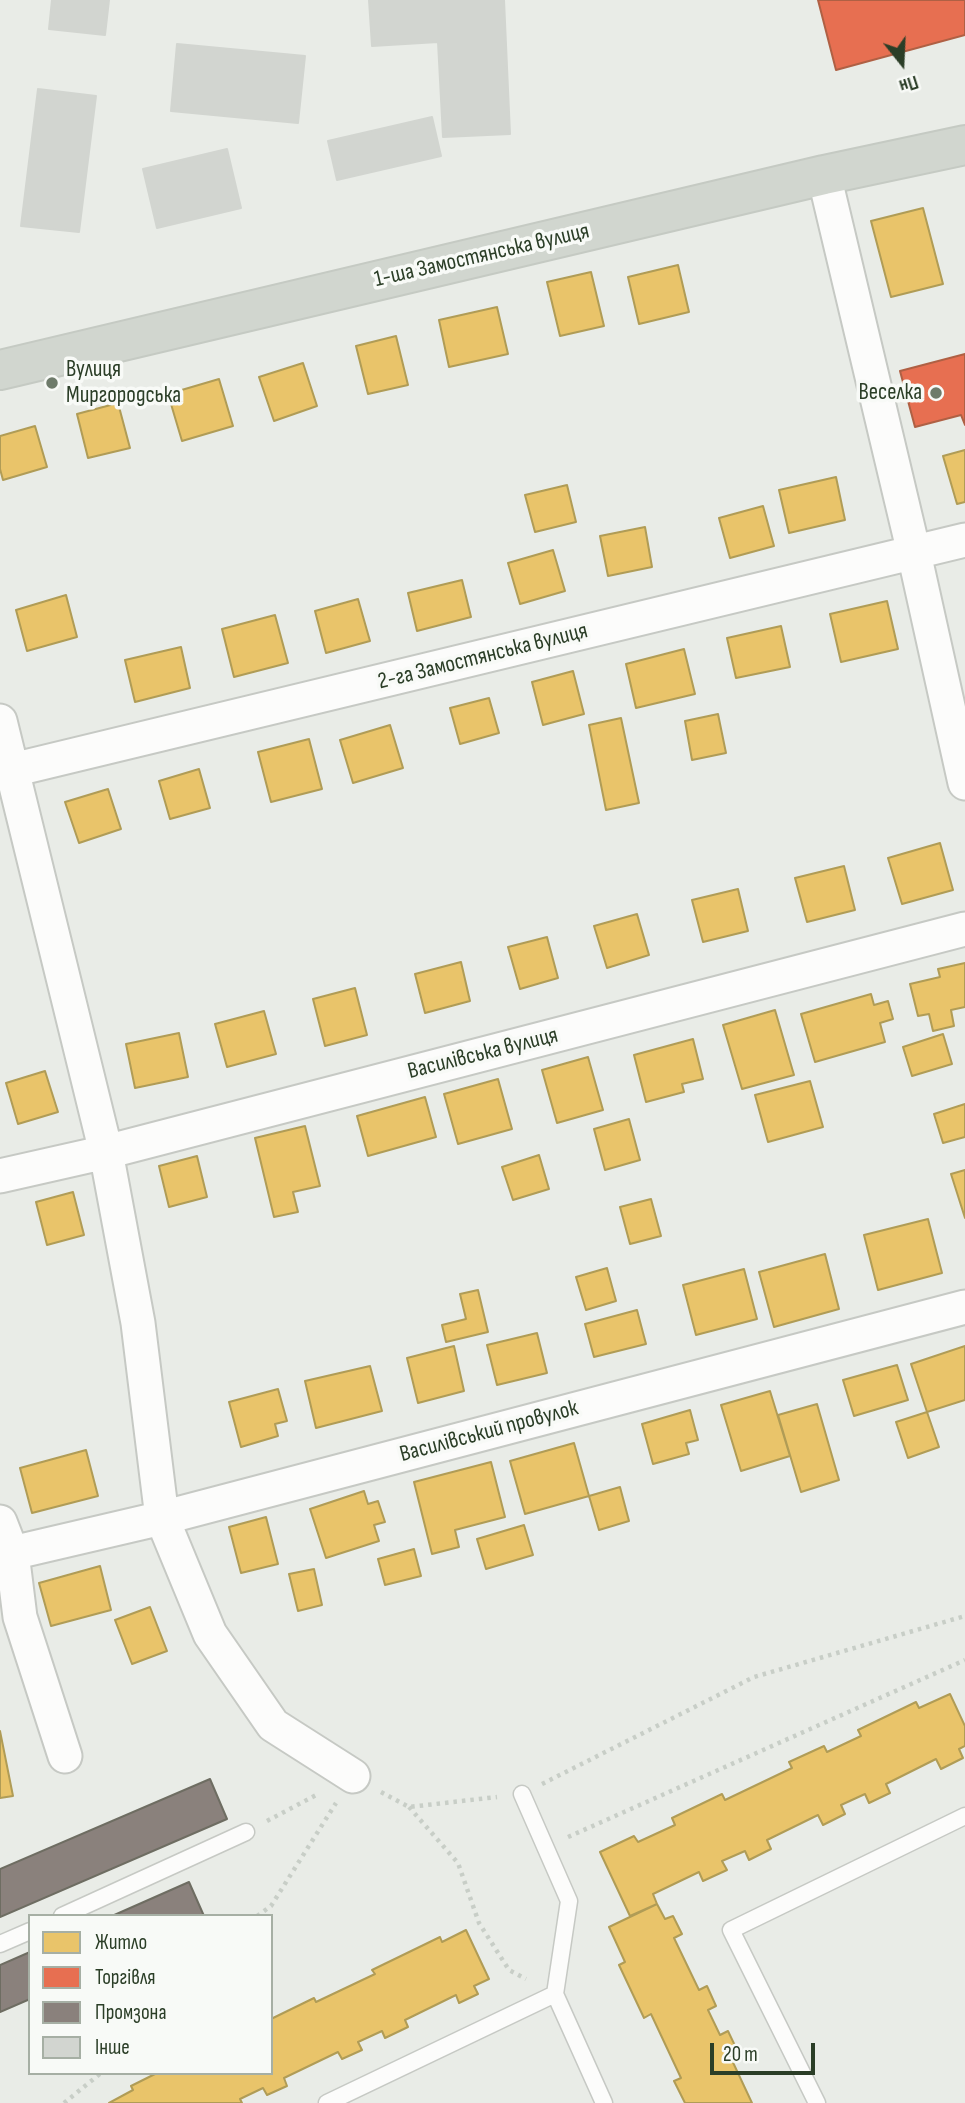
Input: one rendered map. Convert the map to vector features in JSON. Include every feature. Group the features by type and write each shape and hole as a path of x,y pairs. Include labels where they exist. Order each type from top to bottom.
{"main road":[{"name":"1-ша Замостянська вулиця","path":"0,370 824,175 965,145"}],"street":[{"path":"824,175 914,553 965,783"},
{"name":"2-га Замостянська вулиця","path":"5,771 965,540"},
{"path":"0,721 5,771 106,1152 138,1323 162,1518 210,1634 273,1725 353,1776"},
{"name":"Василівська вулиця","path":"0,1177 106,1152 965,929"},
{"name":"Василівський провулок","path":"12,1553 162,1518 965,1307"},
{"path":"0,1522 12,1553 20,1617 65,1756"}],"lane":[{"path":"522,1794 569,1901 555,1994 604,2103"},
{"path":"817,2103 731,1930 965,1816"},
{"path":"66,1914 246,1832"},
{"path":"0,1944 28,1932"},
{"path":"327,2103 555,1994"}],"path":[{"path":"408,1807 522,1794 754,1677 965,1616"},
{"path":"545,1847 965,1660"},
{"path":"353,1776 408,1807 458,1863 479,1923 509,1969 555,1994"},
{"path":"246,1832 353,1776"},
{"path":"260,1914 271,1906 353,1776"},
{"path":"64,2103 99,2075"}],"building: Житло":[{"path":"923,208 943,284 891,297 871,221"},
{"path":"678,265 689,312 639,324 628,277"},
{"path":"591,272 604,326 560,336 547,282"},
{"path":"497,307 508,354 449,367 439,320"},
{"path":"396,336 408,385 368,394 356,346"},
{"path":"303,363 317,406 274,421 259,377"},
{"path":"219,379 233,426 182,441 168,394"},
{"path":"118,403 130,448 88,458 77,414"},
{"path":"35,426 47,467 3,480 0,469 0,436"},
{"path":"965,450 965,502 957,504 943,456"},
{"path":"836,477 845,520 789,533 779,490"},
{"path":"567,485 576,522 535,532 525,495"},
{"path":"763,506 774,546 730,558 719,518"},
{"path":"645,527 652,567 608,576 600,536"},
{"path":"553,550 565,591 520,604 508,563"},
{"path":"462,580 471,617 417,631 408,593"},
{"path":"66,595 77,637 27,651 16,610"},
{"path":"358,599 370,641 326,653 315,611"},
{"path":"887,601 898,649 841,662 830,614"},
{"path":"275,615 288,663 234,677 222,629"},
{"path":"781,626 790,667 736,678 727,638"},
{"path":"181,647 190,688 135,702 125,660"},
{"path":"684,649 695,694 636,708 626,664"},
{"path":"573,671 584,714 543,725 532,682"},
{"path":"489,698 499,733 460,744 450,708"},
{"path":"718,714 726,753 692,760 685,721"},
{"path":"621,718 639,803 606,810 589,725"},
{"path":"390,725 403,768 353,783 340,740"},
{"path":"309,739 322,789 271,802 258,752"},
{"path":"199,769 210,808 170,819 159,781"},
{"path":"108,789 121,829 79,843 65,802"},
{"path":"940,843 953,890 902,904 888,858"},
{"path":"844,866 855,910 807,922 795,878"},
{"path":"738,889 748,931 703,942 692,900"},
{"path":"637,914 649,955 607,968 594,926"},
{"path":"547,937 558,978 520,989 508,947"},
{"path":"461,962 470,1001 425,1013 415,974"},
{"path":"965,963 965,1007 951,1010 954,1026 933,1031 929,1014 918,1016 910,984 940,977 938,969"},
{"path":"355,988 367,1035 325,1046 313,999"},
{"path":"871,994 874,1005 888,1001 893,1019 880,1023 885,1042 815,1062 801,1014"},
{"path":"775,1010 794,1075 742,1089 723,1025"},
{"path":"264,1011 276,1054 227,1067 215,1024"},
{"path":"179,1033 188,1077 135,1088 126,1044"},
{"path":"943,1034 952,1064 912,1076 903,1047"},
{"path":"693,1039 703,1079 682,1084 684,1092 646,1102 634,1055"},
{"path":"588,1057 603,1110 557,1123 542,1070"},
{"path":"45,1071 58,1112 18,1124 6,1083"},
{"path":"498,1079 512,1129 458,1144 444,1094"},
{"path":"810,1081 823,1127 768,1142 755,1095"},
{"path":"425,1097 436,1137 368,1156 357,1116"},
{"path":"965,1104 965,1137 943,1143 934,1114"},
{"path":"629,1119 640,1160 605,1170 594,1129"},
{"path":"305,1126 320,1186 293,1192 298,1212 274,1217 255,1138"},
{"path":"539,1155 549,1189 513,1200 502,1167"},
{"path":"197,1156 207,1197 169,1207 159,1166"},
{"path":"965,1170 965,1218 951,1174"},
{"path":"73,1192 84,1235 47,1245 36,1202"},
{"path":"651,1199 661,1236 630,1244 620,1207"},
{"path":"928,1219 942,1273 878,1290 864,1235"},
{"path":"825,1254 839,1309 774,1327 759,1272"},
{"path":"607,1268 616,1301 586,1310 576,1277"},
{"path":"744,1269 757,1319 696,1335 683,1285"},
{"path":"478,1290 488,1332 446,1342 442,1325 466,1319 460,1294"},
{"path":"637,1310 646,1344 594,1357 585,1324"},
{"path":"537,1333 547,1373 497,1385 487,1345"},
{"path":"454,1346 464,1391 418,1403 407,1358"},
{"path":"965,1346 965,1400 927,1412 911,1364"},
{"path":"897,1365 908,1400 854,1416 843,1380"},
{"path":"370,1366 382,1411 316,1428 305,1381"},
{"path":"278,1389 287,1421 275,1424 278,1436 241,1447 229,1402"},
{"path":"770,1391 790,1456 741,1471 721,1405"},
{"path":"817,1404 839,1480 801,1492 778,1415"},
{"path":"690,1410 698,1440 686,1443 689,1454 653,1464 642,1424"},
{"path":"927,1412 939,1447 908,1458 896,1422"},
{"path":"574,1443 589,1496 525,1514 510,1461"},
{"path":"86,1450 98,1496 32,1513 20,1468"},
{"path":"491,1462 505,1517 455,1530 459,1547 432,1554 414,1482"},
{"path":"620,1487 629,1521 599,1530 589,1496"},
{"path":"364,1491 368,1504 378,1501 385,1522 374,1525 379,1541 326,1558 310,1509"},
{"path":"266,1517 278,1564 241,1573 229,1527"},
{"path":"524,1525 533,1555 486,1569 477,1539"},
{"path":"414,1549 421,1576 385,1585 378,1559"},
{"path":"100,1566 111,1610 51,1626 39,1583"},
{"path":"314,1569 322,1605 298,1611 289,1574"},
{"path":"150,1607 167,1651 132,1664 115,1620"},
{"path":"950,1694 965,1726 965,1746 959,1749 963,1758 941,1769 936,1759 886,1784 890,1793 869,1803 865,1794 841,1805 845,1814 823,1825 818,1815 767,1840 771,1849 749,1860 745,1851 722,1861 727,1870 703,1881 699,1872 653,1894 657,1904 630,1916 600,1852 634,1836 638,1842 675,1825 672,1818 722,1794 725,1800 792,1768 789,1762 824,1746 827,1752 861,1736 858,1730 916,1702 919,1708"},
{"path":"0,1731 13,1796 0,1798"},
{"path":"657,1904 665,1919 673,1916 682,1934 674,1938 699,1990 707,1986 716,2006 708,2010 720,2035 728,2031 738,2052 730,2056 752,2103 685,2103 674,2081 681,2078 651,2014 644,2018 619,1965 625,1962 609,1927"},
{"path":"466,1930 489,1979 474,1986 478,1994 459,2003 456,1995 405,2020 408,2027 385,2038 382,2031 358,2042 362,2050 342,2059 338,2052 284,2078 287,2086 267,2095 263,2088 240,2099 242,2103 109,2103 133,2090 131,2086 153,2075 273,2075 273,2018 314,1998 316,2002 375,1974 372,1970 440,1937 442,1942"}],"building: Торгівля":[{"path":"818,0 965,0 965,35 836,70"},
{"name":"Веселка","path":"965,354 965,425 961,415 915,427 900,371"}],"building: Промзона":[{"path":"210,1779 227,1819 0,1917 0,1869"},
{"path":"189,1882 203,1914 117,1914"},
{"path":"28,1953 28,2000 0,2012 0,1965"}],"building: Інше":[{"path":"52,0 109,0 105,35 49,29"},
{"path":"369,0 504,0 510,134 443,137 438,42 372,46"},
{"path":"177,44 305,56 298,123 171,111"},
{"path":"38,89 96,96 79,232 21,226"},
{"path":"432,117 441,156 337,180 328,141"},
{"path":"227,149 241,208 157,228 143,169"}],"place":[{"name":"Вулиця Миргородська","path":"52,383"},
{"name":"Веселка","path":"936,393"}]}
